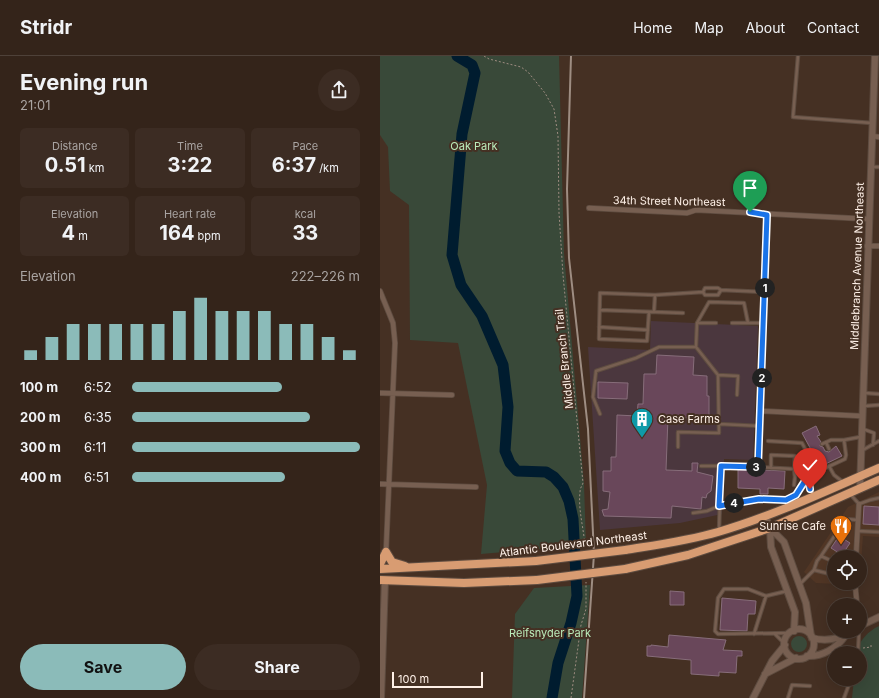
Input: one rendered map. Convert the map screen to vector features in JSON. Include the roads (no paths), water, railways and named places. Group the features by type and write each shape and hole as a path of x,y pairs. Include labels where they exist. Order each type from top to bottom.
{"highway":[{"name":"Atlantic Boulevard Northeast","path":"380,569 536,560 625,550 696,538 719,532 765,516 879,468"},
{"path":"382,580 464,583 537,580 625,570 688,555 770,528 879,480"},
{"path":"380,564 386,552 394,563 414,568"}],"street":[{"name":"Middlebranch Avenue Northeast","path":"860,489 861,416 875,56"},
{"path":"872,136 879,137"},
{"name":"34th Street Northeast","path":"589,208 687,212 696,210 767,215 868,219"},
{"path":"759,456 767,215"},
{"path":"867,246 879,246"},
{"path":"380,291 382,303 390,314 395,332 386,552"},
{"path":"380,393 452,395"},
{"path":"760,410 861,416"},
{"path":"380,484 476,487"},
{"path":"857,550 859,504"},
{"path":"753,698 772,661 792,632 796,615 771,547 770,528 765,516"},
{"path":"770,528 784,542 808,610 814,648 808,656"},
{"path":"381,698 382,580"},
{"path":"867,623 879,616"},
{"path":"792,632 803,630 812,637 826,641 837,638"},
{"path":"766,674 796,658 815,656 824,653 840,643 844,638"},
{"path":"785,644 788,653 796,658"}],"lane":[{"path":"798,56 793,117 872,123"},
{"path":"870,167 879,167"},
{"path":"703,292 706,288 718,288 721,290 764,292"},
{"path":"648,312 647,341 599,340 600,293 655,295 703,292 705,295 718,295 721,290"},
{"path":"654,312 655,295"},
{"path":"678,447 678,432 719,433 718,375 696,347 697,323 709,302 744,303 748,323"},
{"path":"600,310 683,313"},
{"path":"697,323 716,323"},
{"path":"732,323 763,323"},
{"path":"599,327 648,330"},
{"path":"600,414 593,397 596,372 636,358 659,347 696,347"},
{"path":"718,375 738,376 737,395"},
{"path":"862,393 879,394"},
{"path":"862,406 879,405"},
{"path":"719,424 760,426"},
{"path":"861,429 874,433 873,445"},
{"path":"822,444 831,440 844,440 861,437"},
{"path":"693,513 719,506 759,499 786,500 796,495 808,476 822,468 845,459 846,455 844,440"},
{"path":"768,441 802,443 808,454 805,462 810,489 814,496"},
{"path":"826,442 829,449"},
{"path":"861,451 879,442"},
{"path":"807,451 811,449"},
{"path":"771,468 771,455 794,456 794,469 796,477 794,486"},
{"path":"758,467 759,456"},
{"path":"701,466 794,469"},
{"path":"719,532 721,466"},
{"path":"829,466 834,475 844,483"},
{"path":"850,493 859,504 879,498"},
{"path":"800,584 814,570 817,561 846,519 858,520"},
{"path":"858,531 879,532"},
{"path":"821,556 827,559"},
{"path":"814,570 827,573"},
{"path":"788,591 766,596 748,589 729,588 722,590 719,595 715,629 717,634 776,634 779,632 792,632"},
{"path":"754,634 766,596"},
{"path":"776,634 785,644"},
{"path":"788,698 792,685 810,686"},
{"path":"844,698 848,686"}],"waterway":[{"path":"457,56 472,65 475,73 462,134 452,255 461,285 482,316 503,365 508,407 505,451 510,463 517,471 546,472 554,477 563,487 569,501 573,519 577,596 571,623 558,663 552,698"}],"railway":[{"path":"571,56 567,189 569,258 588,429 594,554 584,698"}],"place":[{"name":"Case Farms","path":"642,438"},
{"name":"Sunrise Cafe","path":"841,546"}],"park label":[{"name":"Oak Park","path":"474,146"},
{"name":"Reifsnyder Park","path":"550,633"}]}
